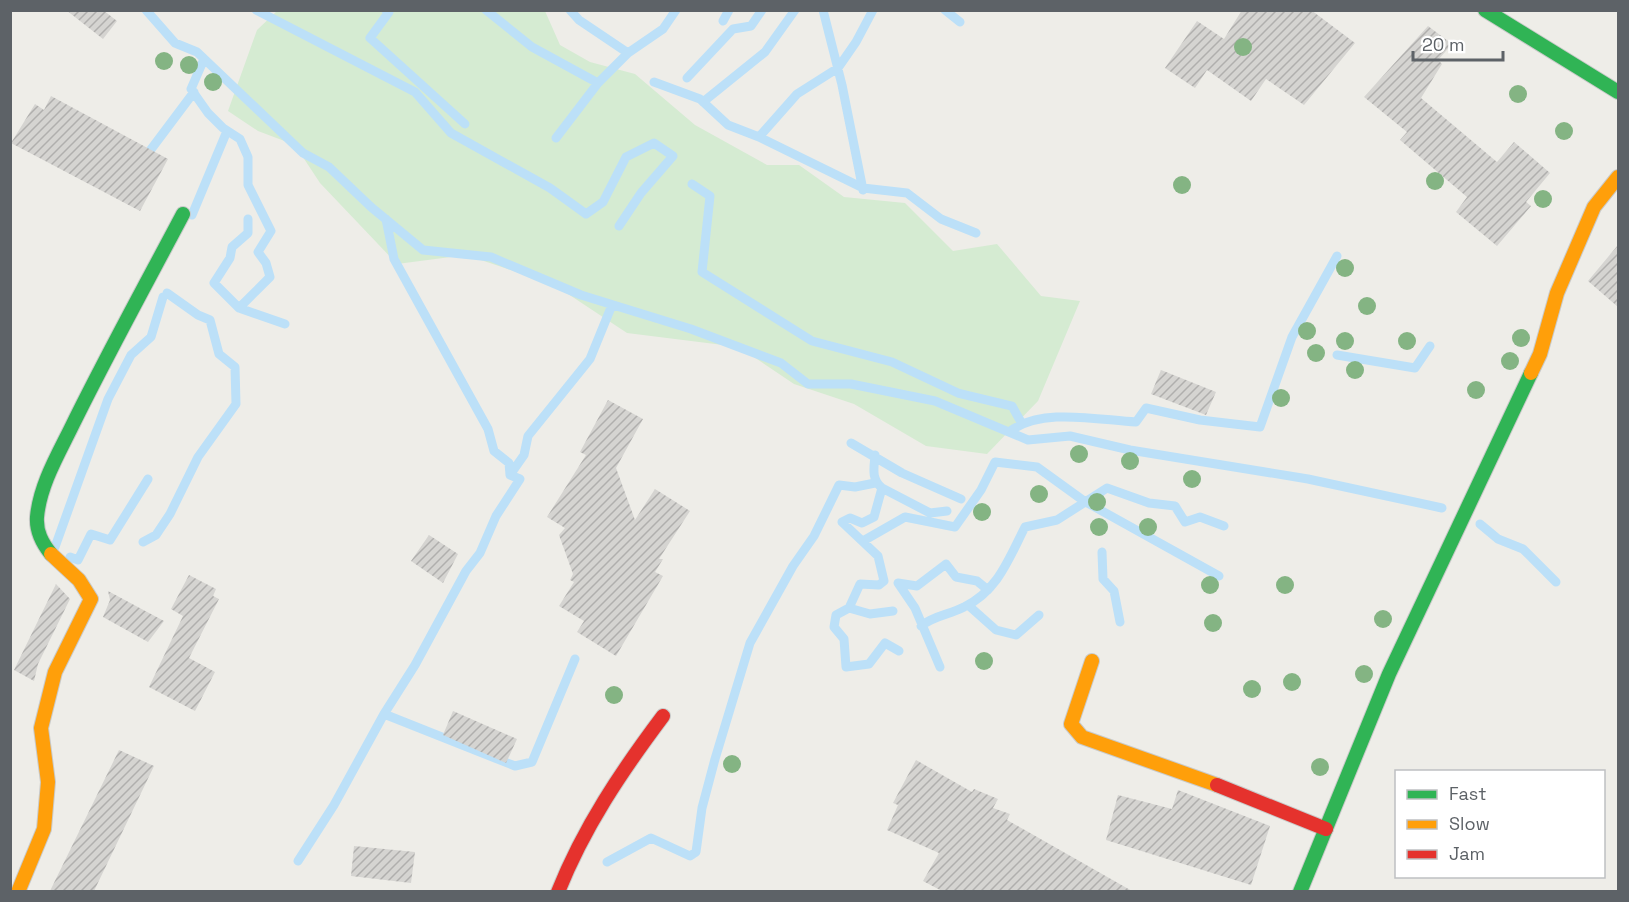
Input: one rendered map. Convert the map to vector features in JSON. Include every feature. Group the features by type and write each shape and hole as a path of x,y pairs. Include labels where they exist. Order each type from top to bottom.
{"street":[{"path":"1485,10 1618,92"},
{"path":"1300,891 1389,674 1540,354 1557,293 1594,207 1618,177"},
{"path":"18,891 44,829 48,782 41,728 55,672 91,599 87,586 40,541 37,526 46,482 95,377 183,214"},
{"path":"1092,661 1071,724 1082,737 1182,771 1326,829"},
{"path":"558,891 571,856 609,788 663,716"}],"green space":[{"path":"277,11 545,11 560,45 590,62 635,74 695,125 767,165 799,165 844,197 905,203 953,251 997,244 1041,296 1080,301 1038,401 987,454 926,446 854,404 794,384 739,347 627,333 553,284 466,255 397,264 320,183 295,145 258,131 228,111 257,30"}],"building":[{"path":"66,10 103,10 117,21 103,39"},
{"path":"1242,10 1311,10 1355,43 1304,105 1266,79 1251,101 1207,70 1195,88 1165,68 1197,21 1224,39"},
{"path":"1428,26 1452,44 1438,60 1442,64 1421,98 1497,162 1514,142 1550,173 1526,202 1531,206 1497,246 1456,212 1467,197 1400,140 1407,132 1364,97"},
{"path":"51,96 168,159 140,211 11,143 35,104 44,110"},
{"path":"1618,245 1618,307 1588,281"},
{"path":"1161,370 1216,392 1206,415 1151,394"},
{"path":"608,400 643,419 616,468 635,520 655,489 690,511 659,559 663,559 655,572 663,576 616,656 577,632 584,621 559,606 574,582 570,580 573,574 559,535 565,528 547,517 586,455 580,452"},
{"path":"429,535 458,554 443,583 411,561"},
{"path":"189,575 216,589 213,596 219,599 189,658 215,672 195,711 149,687 183,616 171,609"},
{"path":"56,584 70,599 38,664 34,681 14,670"},
{"path":"108,591 164,621 148,642 103,617 110,600"},
{"path":"453,711 517,739 506,763 443,735"},
{"path":"119,750 154,766 94,891 50,891"},
{"path":"916,760 972,792 974,789 998,799 993,808 1010,814 1007,820 1132,891 942,891 923,881 939,853 887,830 898,805 893,803"},
{"path":"1178,790 1270,826 1251,885 1106,840 1118,795 1172,809"},
{"path":"354,846 415,852 411,883 351,876"}],"waterway":[{"path":"146,10 175,43 197,52 303,153 329,167 371,207 423,250 491,257 581,295 691,329 781,363 808,384 851,384 935,401 1028,440 1070,436 1130,450 1308,479 1442,508"},
{"path":"256,10 415,92 451,133 550,188 586,214 603,202 626,157 654,143 673,156 641,193 619,226"},
{"path":"386,10 389,12 370,38 465,124"},
{"path":"486,10 532,47 598,83"},
{"path":"570,10 579,20 628,53"},
{"path":"556,138 598,83 628,53 663,29 676,10"},
{"path":"723,21 729,10"},
{"path":"687,78 733,29 751,26 762,10"},
{"path":"703,102 765,52 795,10"},
{"path":"823,10 842,85 863,190"},
{"path":"759,137 797,94 838,68 856,42 873,10"},
{"path":"945,10 960,22"},
{"path":"204,59 191,89 208,113 223,128 240,139 248,157 248,185 271,231 258,252 266,263 270,277 239,308 214,283 230,258 232,247 248,233 248,219"},
{"path":"654,82 700,99 728,125 759,137 863,188 907,193 941,219 976,233"},
{"path":"143,160 194,92"},
{"path":"192,215 227,131"},
{"path":"692,184 710,196 702,272 812,341 892,362 958,393 1012,406 1021,422"},
{"path":"298,861 334,805 466,571 480,553 496,516 520,479 510,475 509,463 494,451 488,429 394,259 386,219"},
{"path":"1009,432 1022,424 1053,417 1136,422 1146,408 1200,420 1260,427 1292,337 1337,256"},
{"path":"143,542 156,535 170,514 198,457 236,404 235,367 219,354 210,320 198,315 167,293"},
{"path":"55,547 108,399 131,355 151,337 163,297"},
{"path":"510,475 524,455 528,436 590,359 612,305"},
{"path":"239,308 285,324"},
{"path":"1337,355 1415,368 1430,346"},
{"path":"851,443 902,473 961,499"},
{"path":"875,455 875,477 882,488 874,517 862,523 850,518 842,522 878,556 884,581 879,585 860,584 849,608 836,615 834,627 844,639 846,667 869,664 885,643 899,651"},
{"path":"863,541 905,517 955,527 981,490 995,462 1037,467 1084,501 1219,576"},
{"path":"70,557 78,560 91,534 110,540 148,479"},
{"path":"607,862 651,838 690,856 696,852 702,808 750,643 793,566 814,536 839,485 855,487 875,483"},
{"path":"882,488 930,513 947,511"},
{"path":"921,626 964,607 986,592 1008,562 1025,527 1057,520 1107,488 1149,503 1175,506 1185,522 1200,517 1224,526"},
{"path":"1480,524 1498,539 1523,549 1556,582"},
{"path":"1102,552 1103,579 1114,591 1120,622"},
{"path":"940,667 915,608 898,583 917,586 946,564 956,577 977,581 988,590"},
{"path":"968,605 996,630 1016,635 1039,615"},
{"path":"849,608 870,614 893,611"},
{"path":"384,714 515,766 532,762 575,659"}],"traffic: fast":[{"path":"1485,10 1618,92"},
{"path":"51,554 40,537 37,522 46,481 100,371 183,214"},
{"path":"1300,892 1389,674 1531,373"}],"traffic: slow":[{"path":"1531,373 1540,354 1557,293 1594,207 1618,177"},
{"path":"18,892 44,829 48,782 41,728 55,672 91,599 79,580 51,554"},
{"path":"1092,661 1071,724 1082,737 1217,785"}],"traffic: jam":[{"path":"558,892 579,845 604,801 663,716"},
{"path":"1217,785 1326,829"}]}
